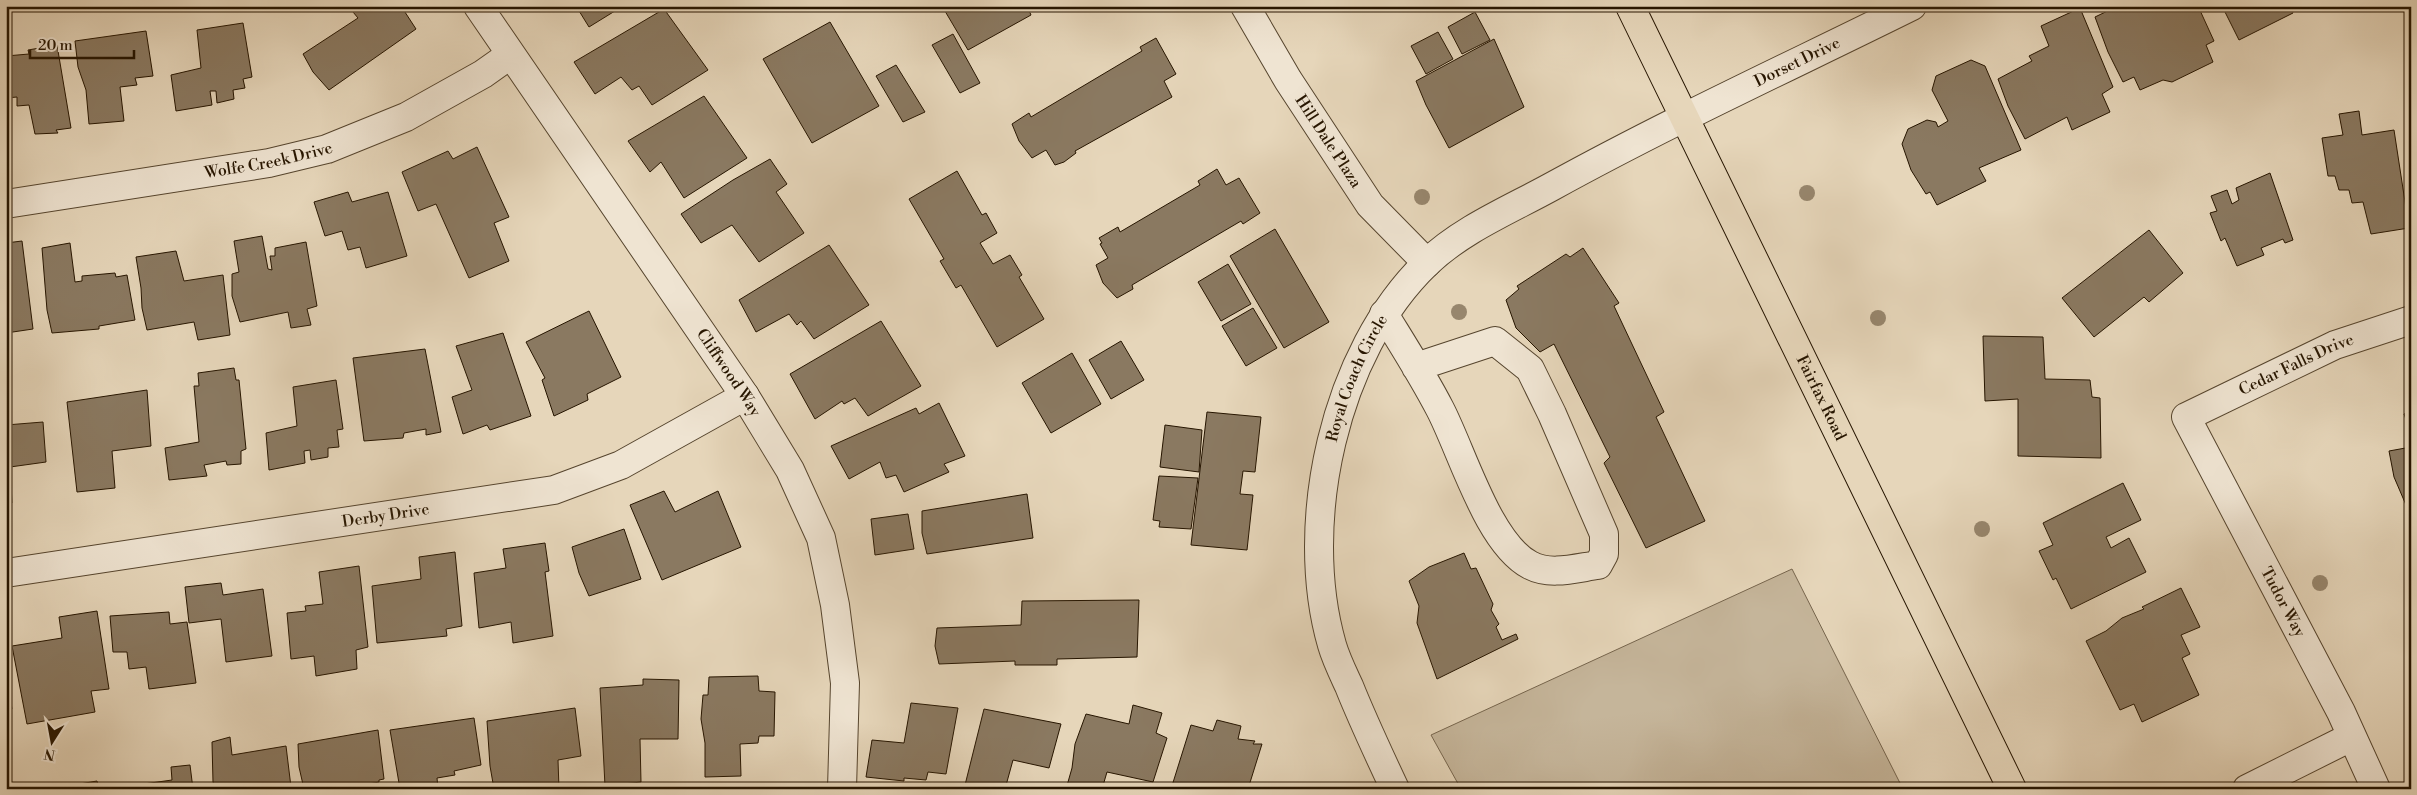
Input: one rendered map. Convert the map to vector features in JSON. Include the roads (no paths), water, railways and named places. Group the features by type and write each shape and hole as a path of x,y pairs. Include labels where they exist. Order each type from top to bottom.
{"main road":[{"name":"Fairfax Road","path":"1630,6 2012,789"}],"street":[{"name":"Cliffwood Way","path":"478,6 745,396 790,470 821,538 836,605 845,683 842,789"},
{"name":"Hill Dale Plaza","path":"1245,6 1288,80 1370,205 1426,263"},
{"name":"Dorset Drive","path":"1684,118 1912,6"},
{"name":"Wolfe Creek Drive","path":"6,204 269,163 327,149 406,117 483,74 510,55"},
{"name":"Royal Coach Circle","path":"1395,789 1369,734 1332,645 1320,581 1320,527 1326,470 1338,419 1358,364 1384,314 1426,263 1463,236 1612,153 1684,118"},
{"path":"1384,314 1440,409 1481,502 1504,543 1530,565 1551,571 1598,565 1604,554 1604,534 1552,414 1530,369 1496,341 1416,367"},
{"name":"Cedar Falls Drive","path":"2186,417 2335,345 2411,320"},
{"name":"Derby Drive","path":"6,573 460,506 554,490 621,465 745,396"},
{"name":"Tudor Way","path":"2186,417 2341,712 2376,789"},
{"path":"2247,789 2351,737"}]}
